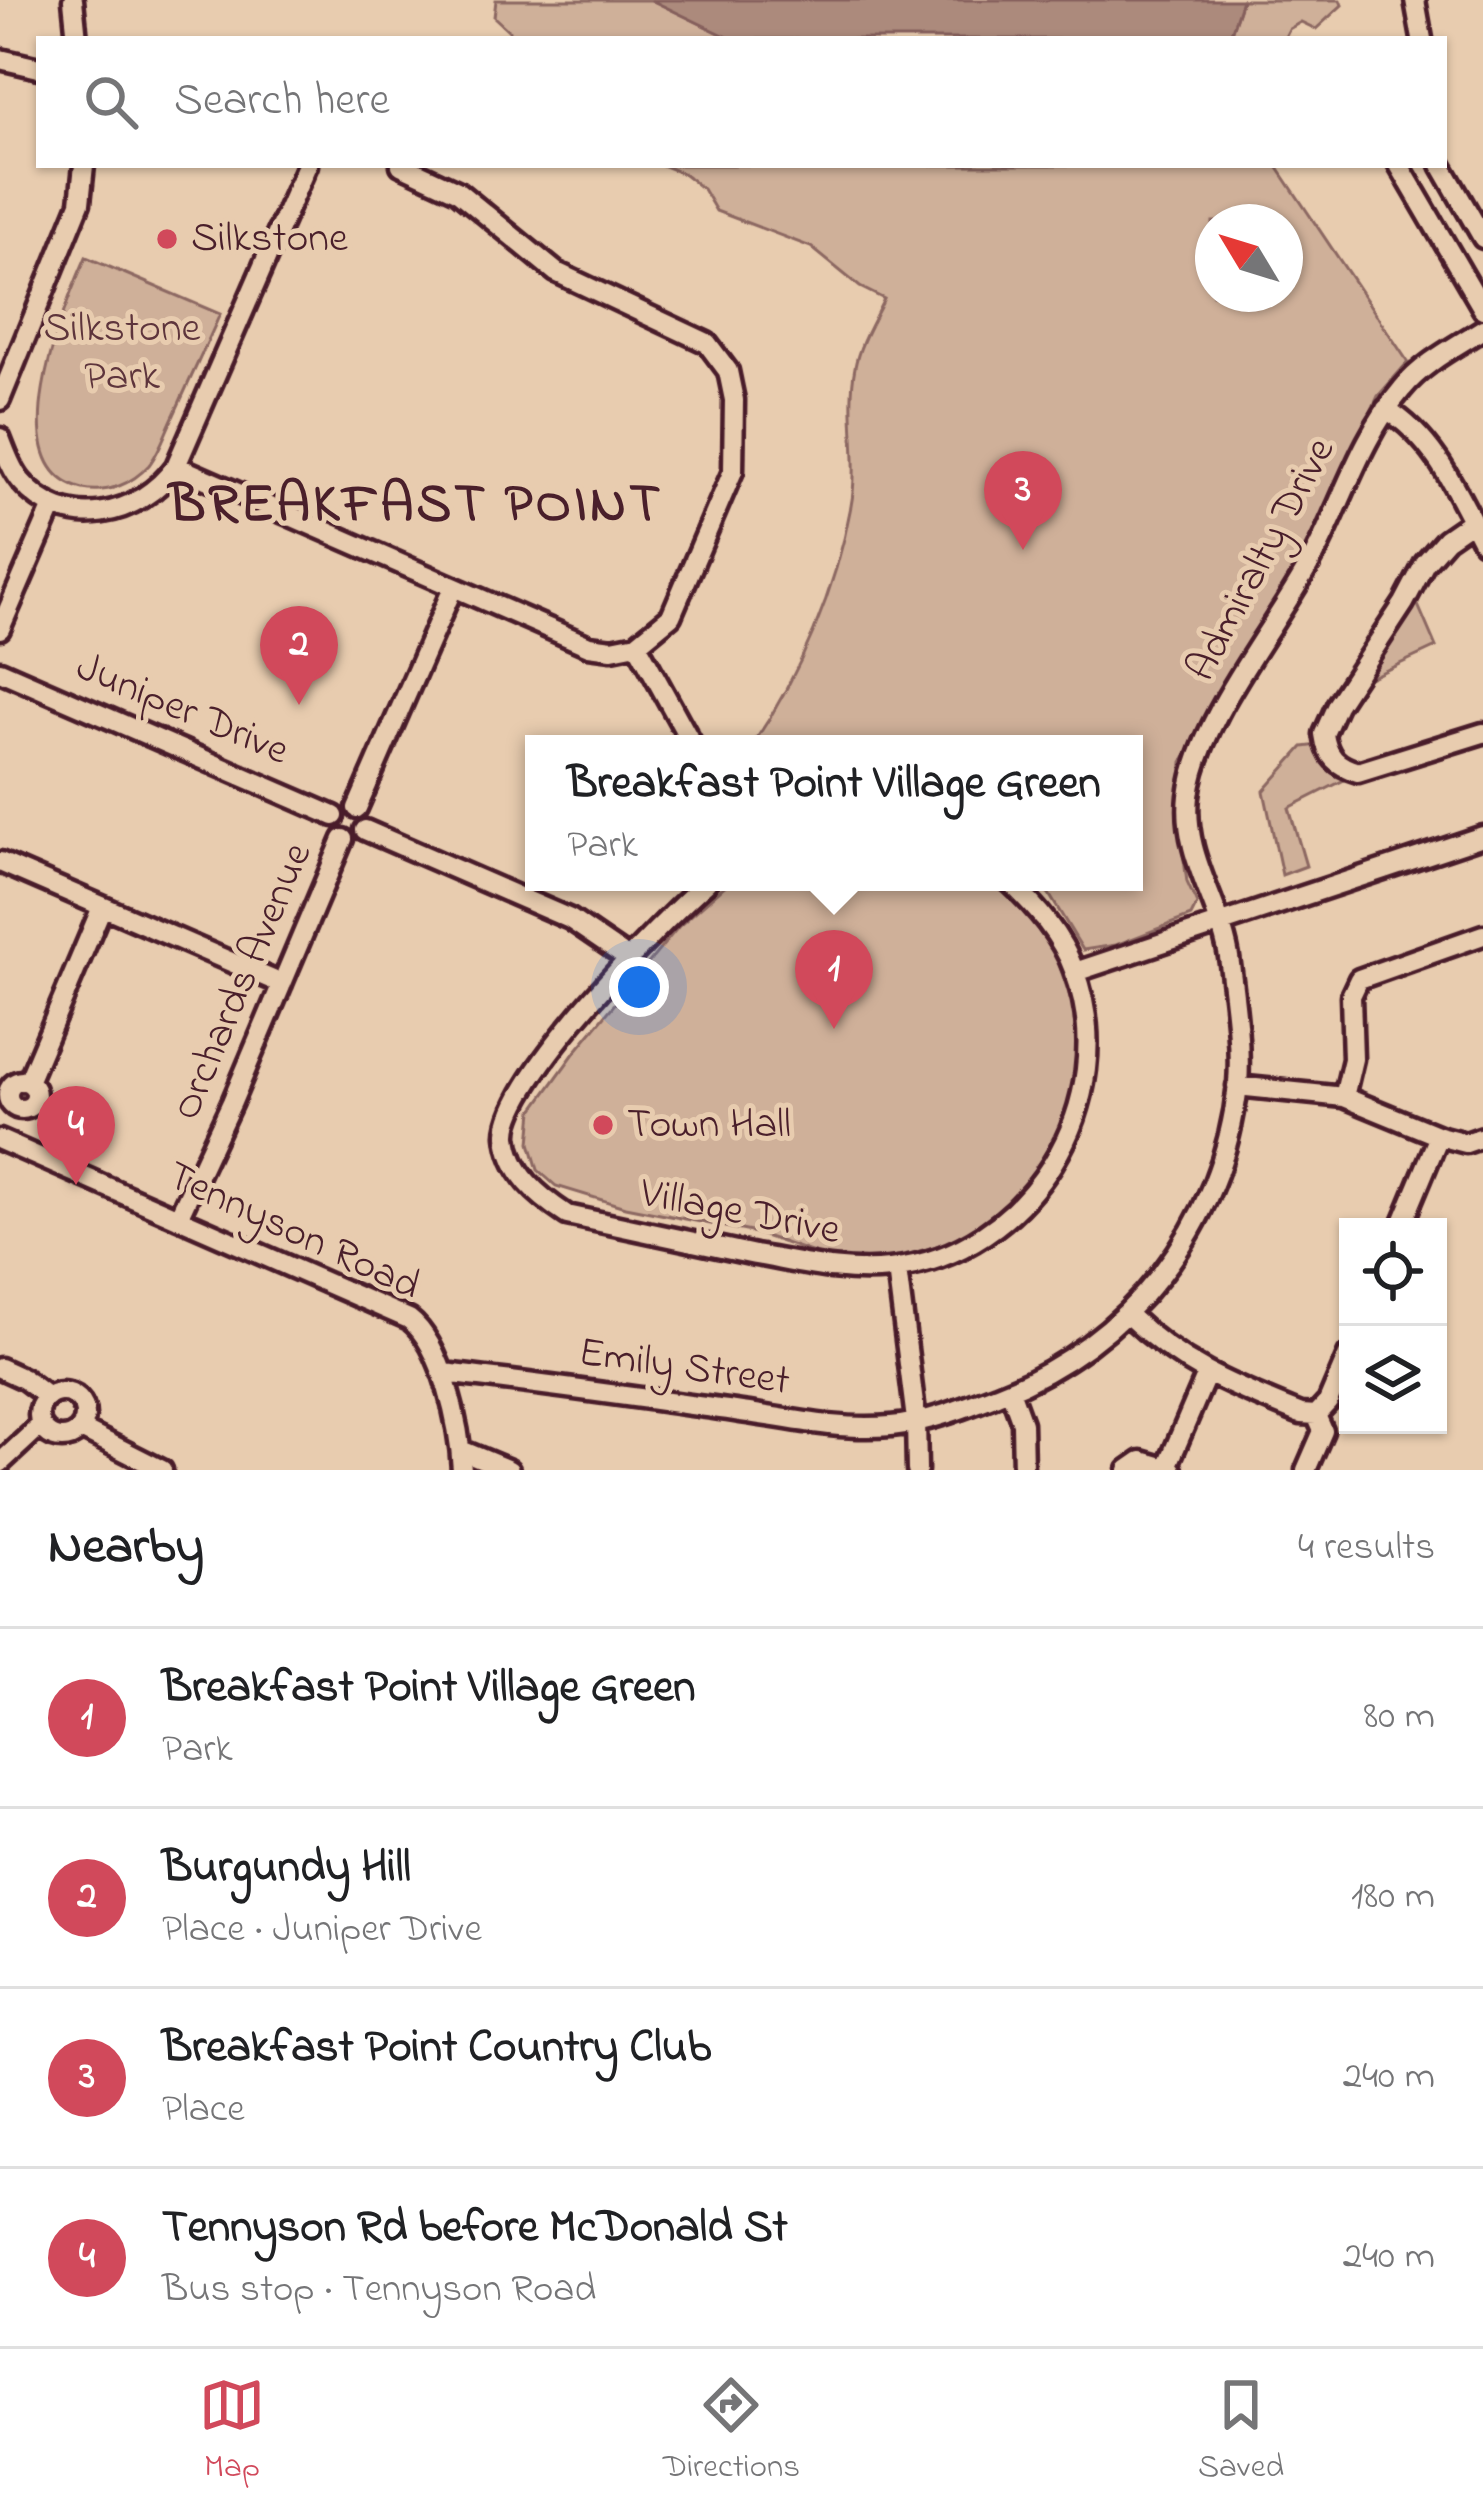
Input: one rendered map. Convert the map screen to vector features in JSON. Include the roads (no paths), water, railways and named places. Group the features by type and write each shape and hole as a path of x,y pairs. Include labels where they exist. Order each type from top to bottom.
{"street":[{"path":"73,0 77,36"},
{"path":"1414,0 1421,36"},
{"path":"0,59 36,67"},
{"path":"0,400 80,203 84,168"},
{"path":"0,439 21,481 53,506 87,514 123,509 153,493 176,466 307,168"},
{"path":"176,466 589,646 612,649 637,644 671,616 727,489 735,452 733,385 728,371 707,343 556,272 457,191 407,168"},
{"path":"1402,168 1483,309"},
{"path":"1443,168 1483,238"},
{"name":"Admiralty Drive","path":"916,1420 1010,1390 1059,1368 1127,1314 1160,1276 1205,1207 1224,1151 1238,1085 1230,957 1188,826 1197,766 1236,686 1316,551 1386,410 1415,374 1483,329"},
{"path":"1386,410 1410,425 1433,449 1483,542"},
{"path":"0,629 53,506"},
{"path":"1472,521 1424,563 1324,734 1332,759 1358,772 1483,733"},
{"name":"Orchards Avenue","path":"356,808 453,588"},
{"path":"637,644 687,735"},
{"name":"Juniper Drive","path":"0,671 334,816"},
{"path":"346,807 356,808 364,815 365,830 358,838 344,839 333,827 334,816 346,807"},
{"path":"365,830 570,919 630,960"},
{"path":"1075,972 1483,836"},
{"name":"Orchards Avenue","path":"178,1218 344,839"},
{"path":"0,862 282,984"},
{"name":"Village Drive","path":"698,891 630,960 527,1080 511,1109 510,1154 532,1190 567,1214 848,1273 897,1269 974,1242 1022,1207 1042,1184 1072,1126 1085,1077 1086,1040 1075,972 1054,930 1018,891"},
{"path":"28,1082 102,908"},
{"path":"1344,1097 1353,1058 1351,996 1359,979 1483,935"},
{"path":"1238,1085 1344,1097 1439,1136 1466,1143 1483,1137"},
{"path":"1405,1218 1439,1136"},
{"name":"Tennyson Road","path":"0,1140 409,1319 424,1334 442,1373 462,1460"},
{"path":"897,1269 916,1420 917,1470"},
{"path":"1127,1314 1169,1352 1206,1376 1301,1414 1316,1414 1328,1402 1339,1376"},
{"path":"0,1368 37,1386 48,1397"},
{"name":"Emily Street","path":"442,1373 797,1420 891,1426 916,1420"},
{"path":"1128,1470 1141,1461 1169,1469 1206,1376"},
{"path":"1010,1390 1022,1424 1023,1470"},
{"path":"62,1392 76,1396 85,1408 81,1429 60,1439 46,1432 39,1413 48,1397 62,1392"},
{"path":"1306,1470 1323,1431 1316,1414"},
{"path":"0,1463 41,1425"},
{"path":"81,1429 162,1470"},
{"path":"462,1460 509,1470"}],"place":[{"name":"Silkstone","path":"167,239"},
{"name":"Breakfast Point Country Club","path":"1023,550"},
{"name":"Burgundy Hill","path":"299,705"},
{"name":"Breakfast Point Village Green","path":"834,1029"},
{"name":"Town Hall","path":"603,1125"},
{"name":"Tennyson Rd before McDonald St","path":"76,1185"}],"district":[{"name":"BREAKFAST POINT","path":"416,507"}],"park label":[{"name":"Silkstone Park","path":"122,354"}]}
